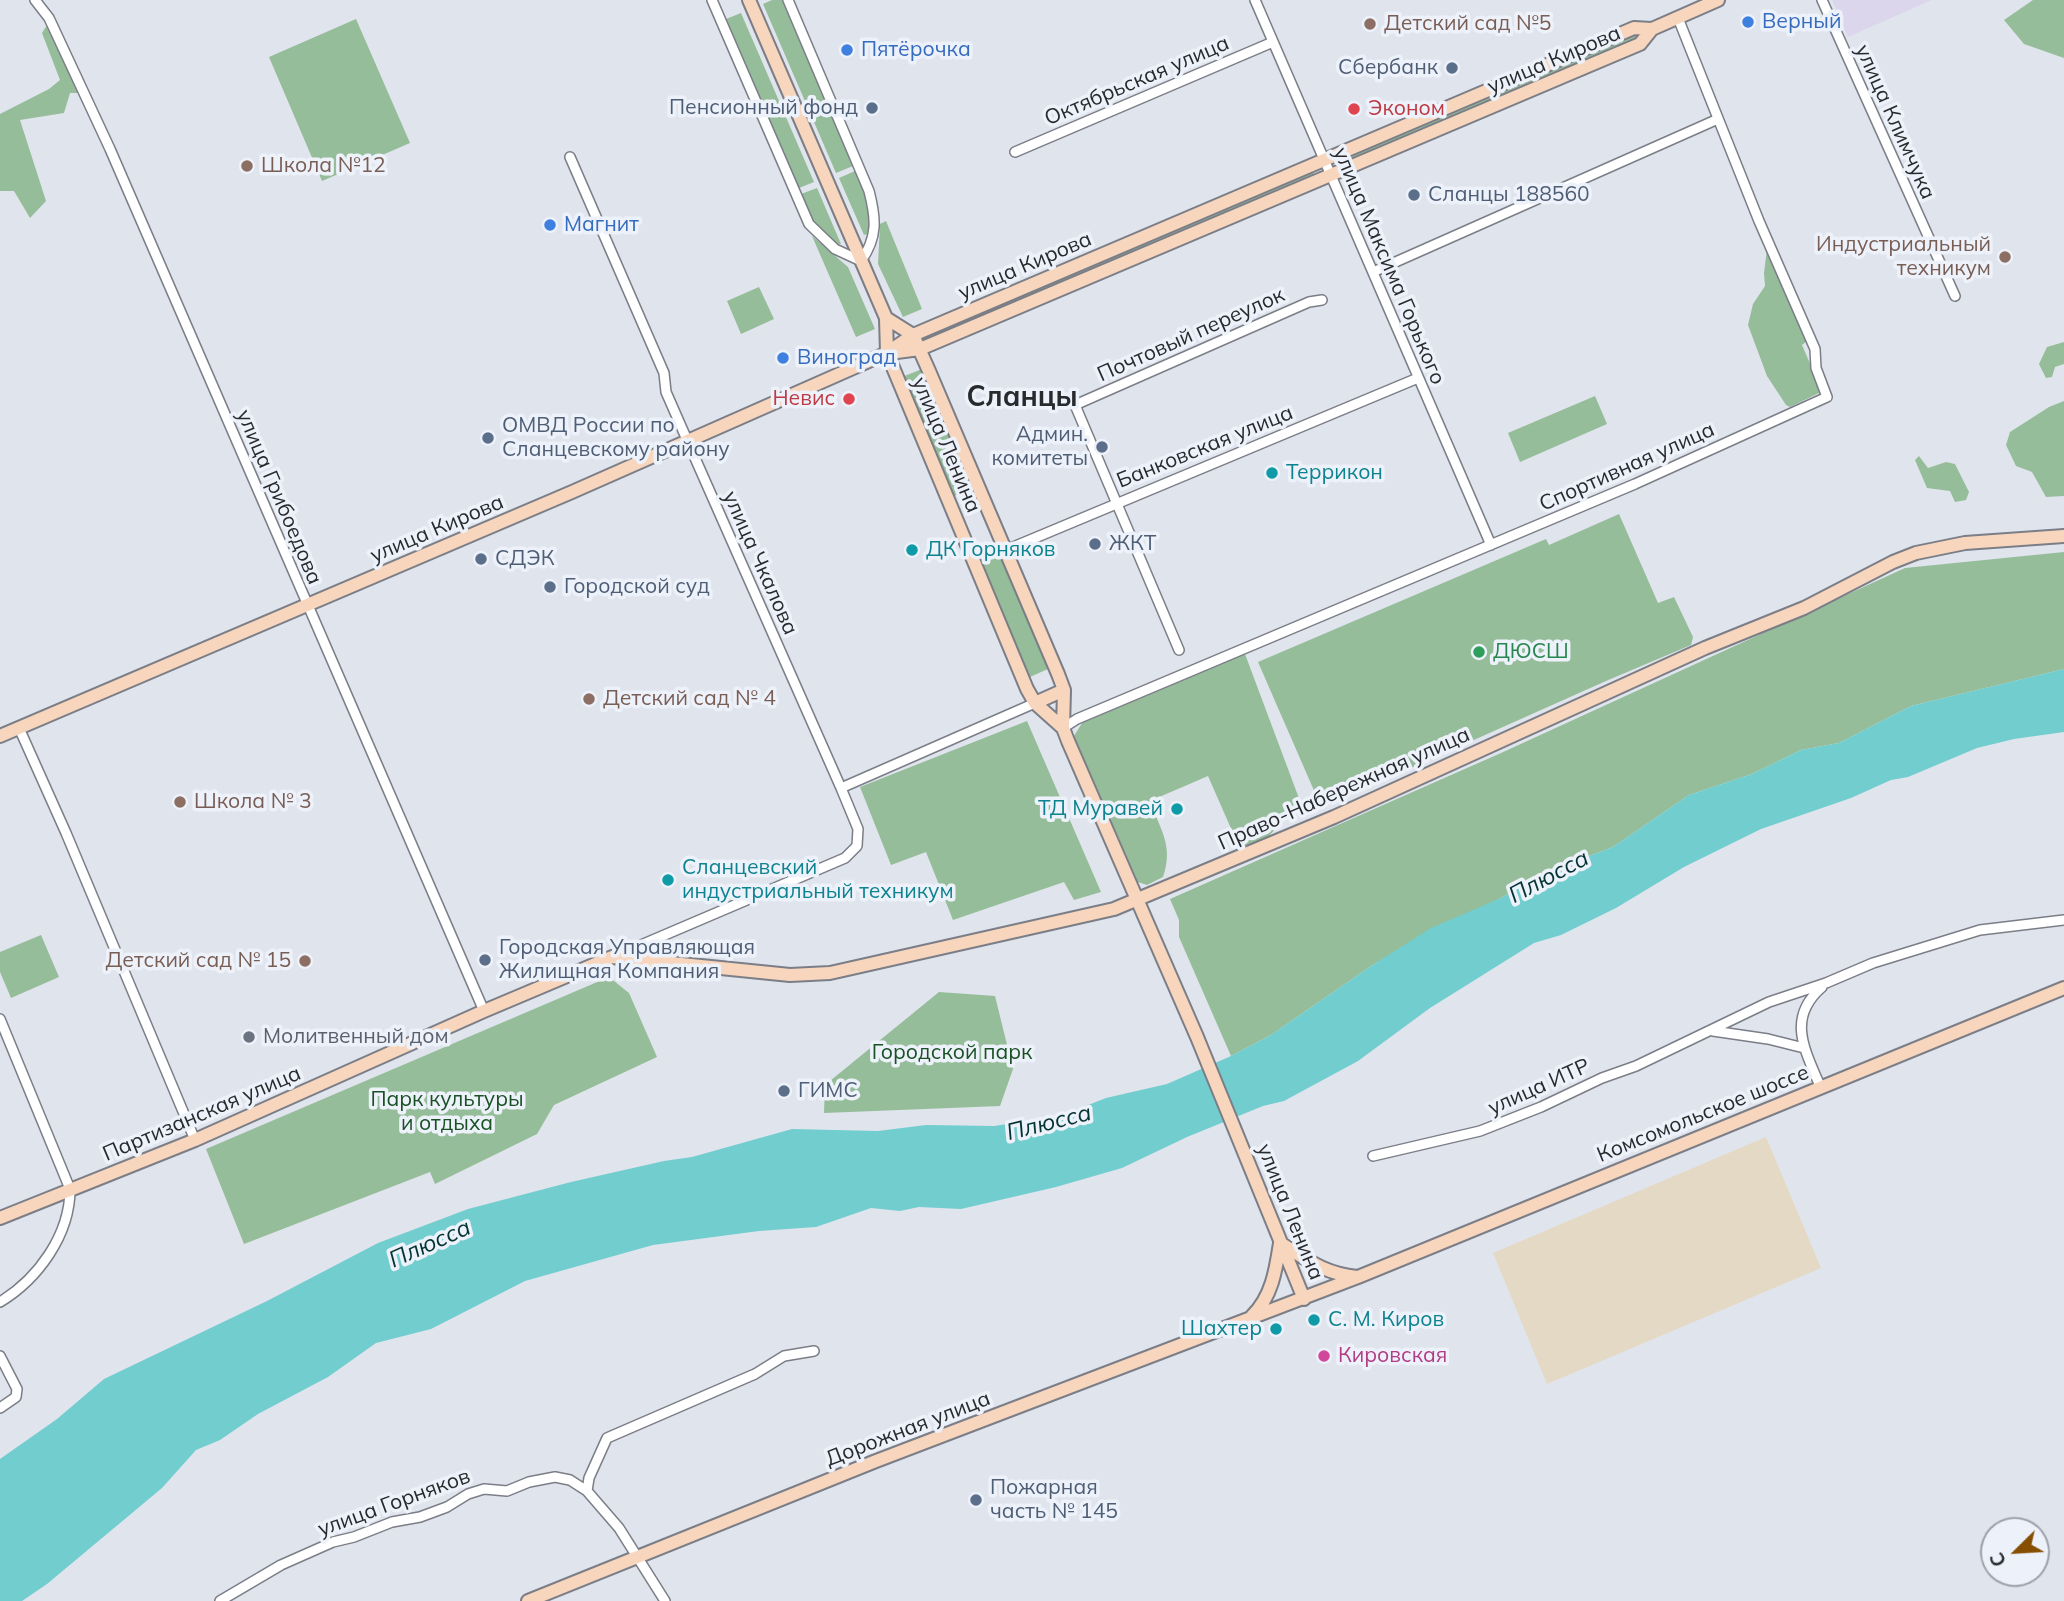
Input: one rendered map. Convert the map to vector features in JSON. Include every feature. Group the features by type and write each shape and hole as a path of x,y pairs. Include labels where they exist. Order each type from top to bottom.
{"street":[{"name":"улица Грибоедова","path":"35,0 49,18 110,149 484,1011"},
{"path":"712,0 809,224 835,249 861,261 872,245 874,210 869,191 788,0"},
{"name":"улица Ленина","path":"749,0 886,318 887,353 1035,703 1063,728"},
{"name":"улица Максима Горького","path":"1255,0 1491,545"},
{"path":"1653,29 1718,0"},
{"name":"улица Климчука","path":"1822,0 1955,296"},
{"name":"Спортивная улица","path":"1063,728 1077,719 1635,484 1827,397 1816,368 1815,349 1678,18"},
{"name":"улица Кирова","path":"0,736 687,441 887,353 913,335 1324,159 1634,28 1653,29"},
{"name":"улица Кирова","path":"887,353 920,349 1640,44 1653,29"},
{"name":"Октябрьская улица","path":"1015,152 1273,42"},
{"path":"1373,272 1718,119"},
{"name":"улица Чкалова","path":"570,157 664,373 666,392 687,441 841,788"},
{"name":"Почтовый переулок","path":"1116,503 1074,405 1309,302 1322,300"},
{"path":"886,318 913,335"},
{"name":"улица Ленина","path":"913,335 1064,690 1063,728 1197,1037 1304,1299"},
{"name":"Банковская улица","path":"1006,550 1418,378"},
{"path":"1116,503 1180,650"},
{"name":"Право-Набережная улица","path":"612,957 790,975 830,973 1101,912 1138,900 1334,817 1704,648 1804,608 1916,552 1965,542 2064,536"},
{"path":"841,788 1064,690"},
{"path":"19,728 195,1140"},
{"name":"Партизанская улица","path":"0,1218 195,1140 484,1011 845,858 857,846 858,829 841,788"},
{"name":"улица ИТР","path":"1373,1156 1480,1131 1636,1066 1769,1002 1907,952 1980,930 2064,920"},
{"name":"улица ИТР","path":"1805,1049 1801,1023 1804,1008 1826,983"},
{"name":"Комсомольское шоссе","path":"1304,1299 2064,988"},
{"path":"0,1020 70,1189 70,1204 54,1247 18,1291 0,1302"},
{"path":"1712,1031 1768,1039 1805,1049 1820,1086"},
{"path":"1249,1318 1260,1308 1268,1294 1280,1243 1316,1267 1358,1278"},
{"name":"Дорожная улица","path":"528,1601 876,1461 1304,1299"},
{"path":"587,1491 589,1478 607,1438 755,1374 784,1356 814,1350"},
{"path":"0,1356 17,1389 16,1397 0,1408"},
{"name":"улица Горняков","path":"220,1601 281,1565 333,1542 362,1535 392,1522 420,1517 484,1489 506,1491 529,1482 555,1477 570,1480 587,1491 619,1528 665,1601"}],"shaded area":[{"path":"1832,0 1932,0 1848,37"},
{"path":"1766,1137 1821,1268 1547,1384 1493,1253"}],"green space":[{"path":"782,0 853,166 836,173 763,4"},
{"path":"2033,0 2064,0 2064,58 2024,44 2004,20"},
{"path":"741,13 814,182 799,188 726,19"},
{"path":"356,19 410,143 322,181 269,57"},
{"path":"47,25 78,93 70,93 64,113 20,120 46,201 30,218 14,191 0,191 0,114 49,89 60,80 42,33"},
{"path":"1640,32 1642,37 1353,160 1351,155"},
{"path":"1312,170 1314,175 961,326 959,324 959,321"},
{"path":"855,171 869,210 870,226 868,234 864,235 839,178"},
{"path":"817,188 841,244 836,244 815,224 801,194"},
{"path":"886,221 922,309 903,317 878,264 880,224"},
{"path":"812,236 848,267 875,329 856,337"},
{"path":"1767,249 1807,341 1802,345 1818,382 1819,393 1790,407 1767,376 1748,325 1753,304 1765,286"},
{"path":"759,287 774,319 741,334 727,301"},
{"path":"2064,342 2064,364 2055,367 2052,377 2046,378 2039,364 2047,347"},
{"path":"922,369 973,488 952,497 902,377"},
{"path":"1595,396 1607,424 1520,462 1508,433"},
{"path":"2064,401 2064,496 2046,497 2032,472 2016,466 2006,445 2010,432 2049,407"},
{"path":"1919,456 1928,468 1946,462 1955,464 1969,492 1966,500 1955,502 1950,491 1927,488 1915,460"},
{"name":"ДЮСШ","path":"1619,514 1658,603 1674,597 1693,637 1691,645 1355,793 1352,788 1319,802 1258,662 1546,539 1549,545"},
{"path":"2064,552 2064,669 1911,706 1839,743 1801,750 1752,774 1689,795 1613,847 1544,873 1374,964 1271,1035 1231,1056 1179,937 1179,920 1170,899 1501,753 1905,568"},
{"path":"1001,555 1050,668 1030,677 981,564"},
{"path":"1245,654 1300,801 1269,836 1240,849 1208,776 1150,801 1164,838 1166,866 1163,877 1147,885 1138,882 1074,736 1082,723"},
{"path":"1027,721 1101,892 1074,900 1064,882 953,920 926,852 891,865 860,787"},
{"path":"41,935 59,977 11,998 0,972 0,952"},
{"name":"Парк культуры и отдыха","path":"609,977 629,993 657,1057 554,1105 537,1134 435,1184 430,1172 244,1244 206,1149"},
{"name":"Городской парк","path":"939,992 995,996 1013,1069 1000,1106 824,1113 825,1085"}],"water":[{"name":"Плюсса","path":"2064,669 2064,732 2014,739 1977,748 1908,777 1891,780 1851,798 1761,829 1684,867 1616,908 1561,935 1534,943 1430,1008 1358,1061 1284,1101 1263,1106 1187,1137 1122,1168 1056,1187 961,1209 919,1207 900,1211 871,1208 816,1227 759,1231 653,1245 525,1281 431,1329 376,1343 328,1377 258,1414 220,1440 196,1450 162,1488 47,1584 22,1601 0,1601 0,1459 57,1419 104,1379 267,1301 378,1243 468,1209 571,1182 692,1157 792,1129 878,1131 926,1125 994,1126 1060,1116 1106,1098 1167,1084 1271,1035 1431,928 1501,898 1544,873 1613,847 1689,795 1752,774 1801,750 1839,743 1911,706"}],"place":[{"name":"Верный","path":"1748,22"},
{"name":"Детский сад №5","path":"1370,24"},
{"name":"Пятёрочка","path":"847,50"},
{"name":"Сбербанк","path":"1452,68"},
{"name":"Пенсионный фонд","path":"872,108"},
{"name":"Эконом","path":"1354,109"},
{"name":"Школа №12","path":"247,166"},
{"name":"Сланцы 188560","path":"1414,195"},
{"name":"Магнит","path":"550,225"},
{"name":"Индустриальный техникум","path":"2005,257"},
{"name":"Виноград","path":"783,358"},
{"name":"Невис","path":"849,399"},
{"name":"ОМВД России по Сланцевскому району","path":"488,438"},
{"name":"Админ. комитеты","path":"1102,447"},
{"name":"Террикон","path":"1272,473"},
{"name":"ЖКТ","path":"1095,544"},
{"name":"ДК Горняков","path":"912,550"},
{"name":"СДЭК","path":"481,559"},
{"name":"Городской суд","path":"550,587"},
{"name":"ДЮСШ","path":"1479,652"},
{"name":"Детский сад № 4","path":"589,699"},
{"name":"Школа № 3","path":"180,802"},
{"name":"ТД Муравей","path":"1177,809"},
{"name":"Сланцевский индустриальный техникум","path":"668,880"},
{"name":"Городская Управляющая Жилищная Компания","path":"485,960"},
{"name":"Детский сад № 15","path":"305,961"},
{"name":"Молитвенный дом","path":"249,1037"},
{"name":"ГИМС","path":"784,1091"},
{"name":"С. М. Киров","path":"1314,1320"},
{"name":"Шахтер","path":"1276,1329"},
{"name":"Кировская","path":"1324,1356"},
{"name":"Пожарная часть № 145","path":"976,1500"}],"district":[{"name":"Сланцы","path":"1022,398"}]}
